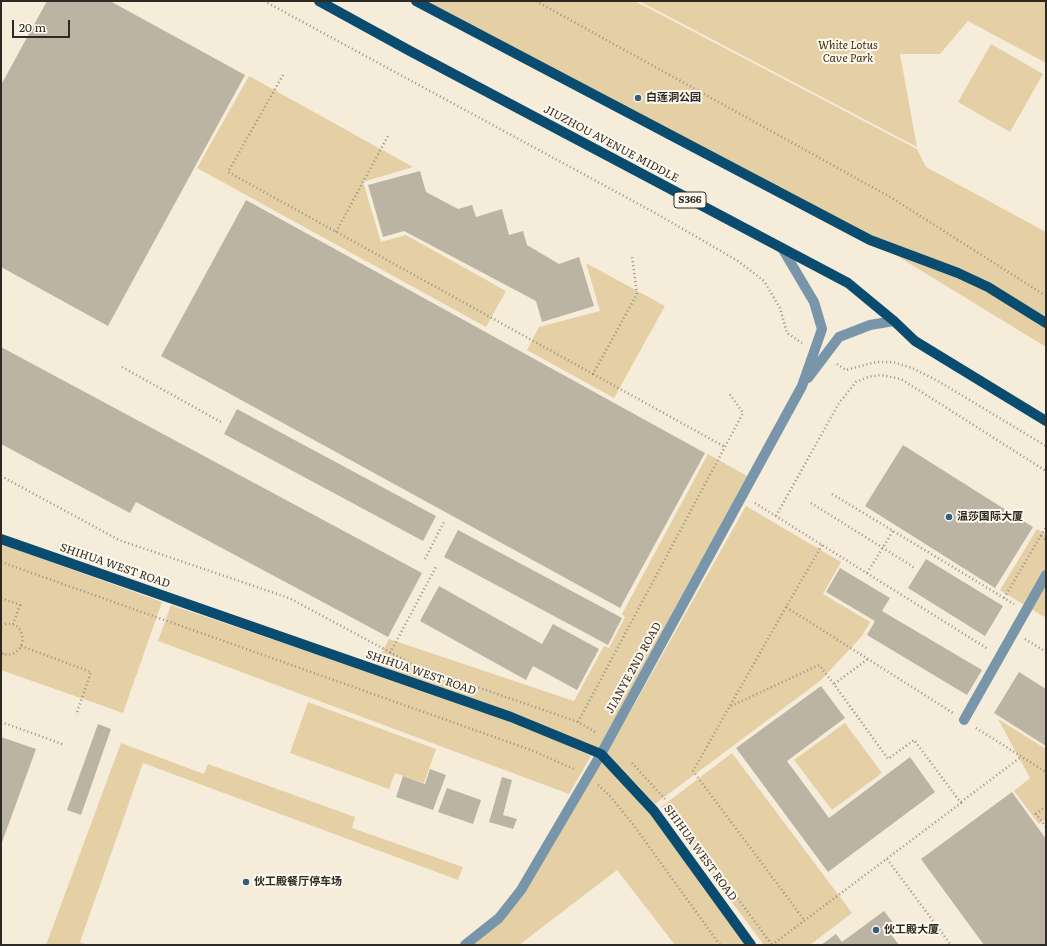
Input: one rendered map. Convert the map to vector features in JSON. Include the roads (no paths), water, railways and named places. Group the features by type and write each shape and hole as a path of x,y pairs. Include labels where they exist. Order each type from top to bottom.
{"main road":[{"name":"JIUZHOU AVENUE MIDDLE","path":"319,1 848,283 894,321 915,341 1046,421"},
{"path":"416,1 870,240 958,272 988,287 1046,323"},
{"name":"SHIHUA WEST ROAD","path":"1,539 511,717 601,754 654,811 751,945"}],"street":[{"name":"JIANYE 2ND ROAD","path":"782,248 814,302 822,329 802,386"},
{"name":"JIANYE 2ND ROAD","path":"465,945 499,918 521,890 601,754 802,386 839,338 870,326 894,321"},
{"path":"964,720 1046,575"}],"place":[{"name":"白莲洞公园","path":"638,98"},
{"name":"温莎国际大厦","path":"949,517"},
{"name":"伙工殿餐厅停车场","path":"246,882"},
{"name":"伙工殿大厦","path":"876,930"}],"park label":[{"name":"White Lotus Cave Park","path":"848,52"}]}
